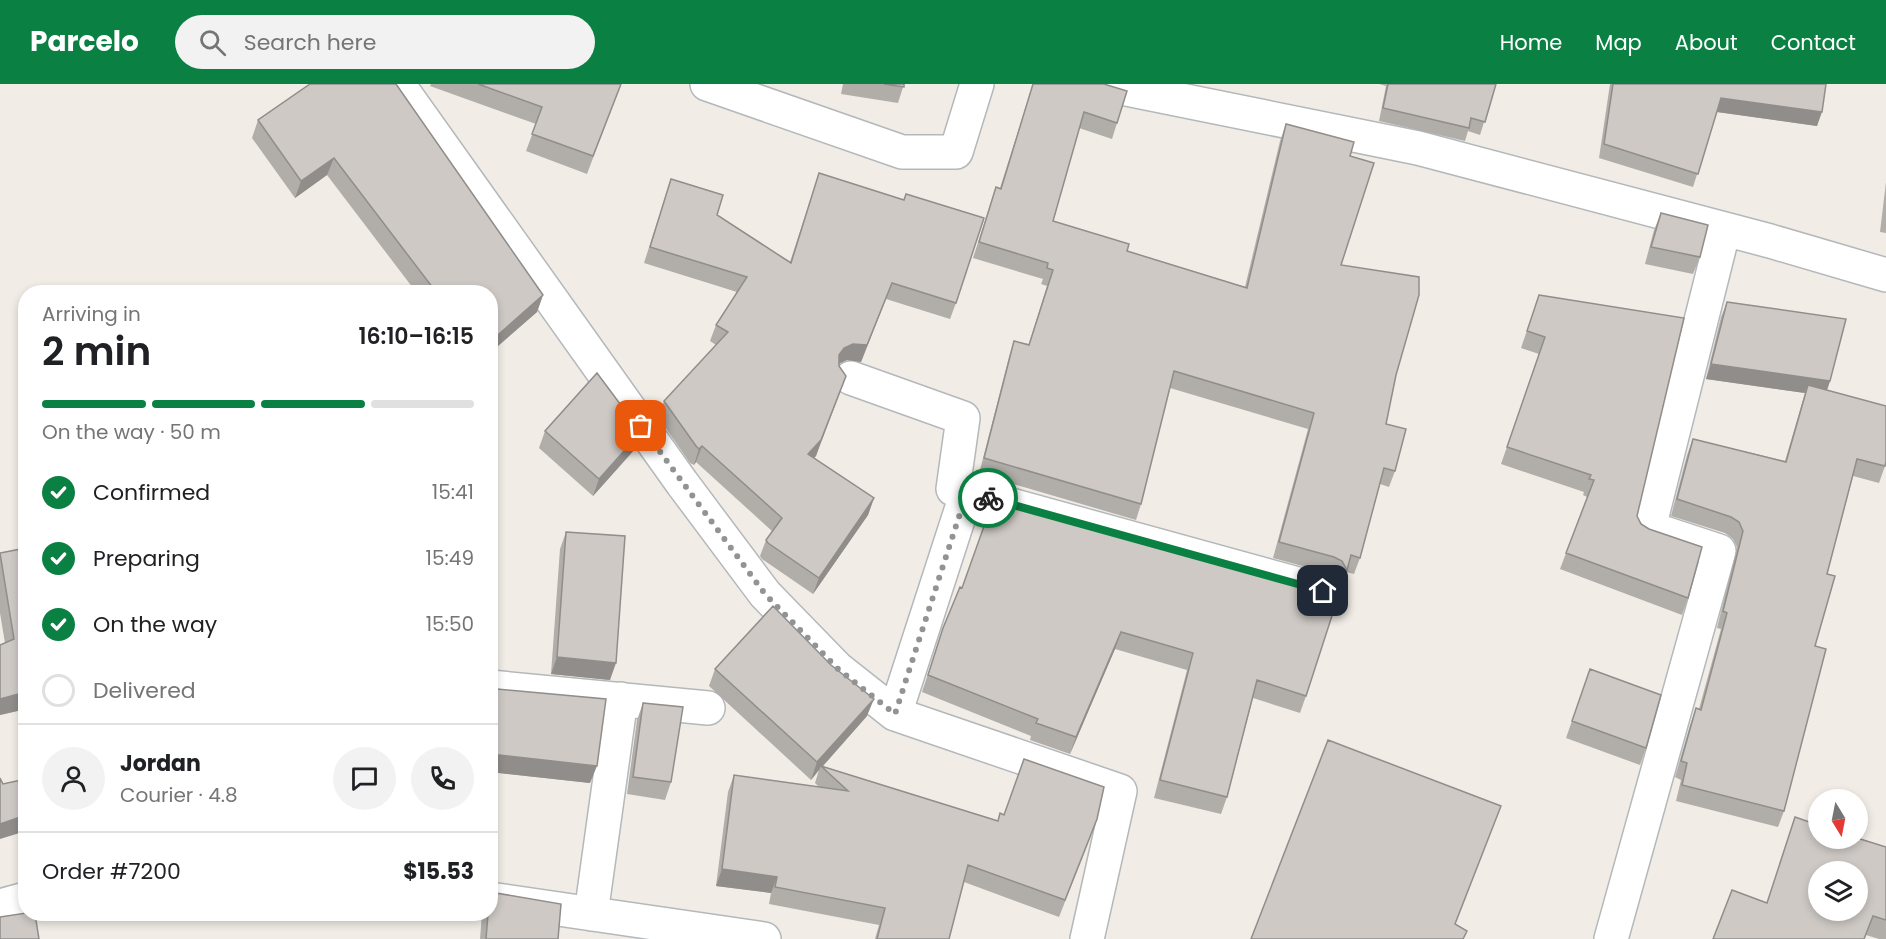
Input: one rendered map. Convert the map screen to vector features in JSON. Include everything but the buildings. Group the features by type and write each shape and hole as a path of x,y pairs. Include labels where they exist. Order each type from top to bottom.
{"street":[{"path":"398,84 682,483 765,594 838,669 895,714 1120,791 1087,939"},
{"path":"707,84 902,152 956,152 977,84"},
{"path":"1102,84 1418,148 1724,229 1886,275"},
{"path":"1611,939 1719,551 1650,528 1724,229"},
{"path":"851,378 963,418 953,489 1323,591"},
{"path":"895,714 967,492"},
{"path":"498,688 708,708"},
{"path":"591,914 621,699"},
{"path":"498,900 764,939"},
{"path":"0,906 18,901"}],"way so far":[{"path":"641,426 765,594 838,669 895,714 967,492 988,498"}],"route":[{"path":"988,498 1323,591"}]}
